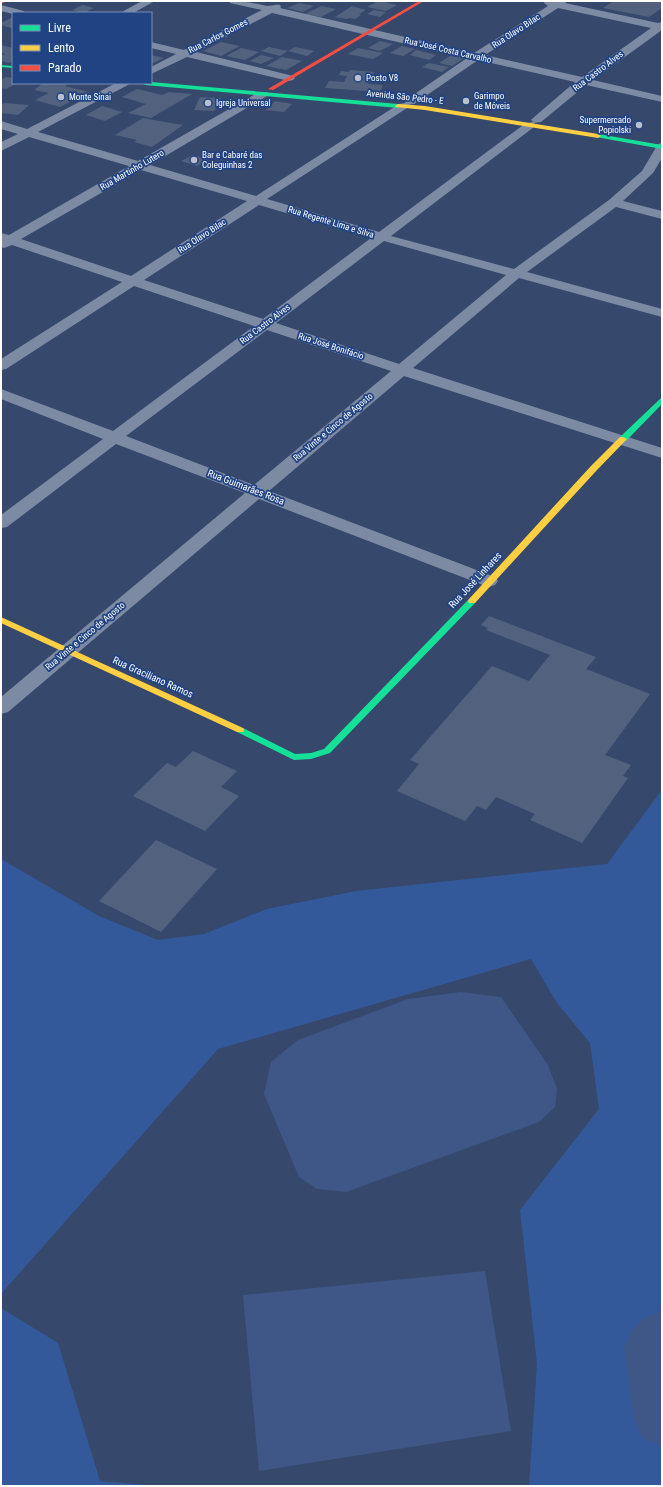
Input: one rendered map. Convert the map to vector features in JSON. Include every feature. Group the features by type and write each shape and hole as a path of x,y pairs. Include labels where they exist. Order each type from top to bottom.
{"street":[{"path":"1,3 6,1"},
{"path":"127,12 150,1"},
{"name":"Rua José Costa Carvalho","path":"234,1 662,99"},
{"name":"Rua Carlos Gomes","path":"152,70 286,1"},
{"name":"Rua Martinho Lutero","path":"4,241 267,92 422,1"},
{"path":"541,1 560,3 661,26"},
{"name":"Rua Olavo Bilac","path":"1,366 407,104 475,57 560,3"},
{"path":"1,8 16,12"},
{"name":"Rua Castro Alves","path":"1,523 533,123 584,81 661,26"},
{"path":"152,44 289,78"},
{"name":"Avenida São Pedro - E","path":"152,79 267,92"},
{"path":"1,147 122,84"},
{"name":"Avenida São Pedro - E","path":"152,84 407,104 533,123 662,139"},
{"name":"Avenida São Pedro - E","path":"533,123 662,147"},
{"name":"Rua Regente Lima e Silva","path":"1,125 382,237 662,313"},
{"name":"Rua Vinte e Cinco de Agosto","path":"1,707 517,273 614,203 647,173 662,147"},
{"path":"614,203 662,215"},
{"name":"Rua José Bonifácio","path":"4,241 133,281 402,370 662,452"},
{"name":"Rua Guimarães Rosa","path":"1,394 490,581"},
{"name":"Rua José Linhares","path":"294,757 311,756 327,751 490,581 622,439 662,400"},
{"name":"Rua Graciliano Ramos","path":"1,620 66,651 215,717 294,757"}],"shaded area":[{"path":"662,790 662,1337 651,1349 662,1402 662,1486 529,1486 537,1364 520,1210 599,1109 590,1043 557,1003 531,959 218,1049 1,1294 1,859 99,916 158,940 204,934 267,909 356,891 607,864"},
{"path":"461,992 501,997 548,1065 557,1089 555,1107 539,1122 346,1192 317,1189 299,1177 264,1094 271,1062 298,1040 408,999"},
{"path":"485,1271 511,1431 259,1471 243,1295"},
{"path":"1,1308 58,1343 100,1481 158,1486 1,1486"}],"building":[{"path":"378,1 397,5 386,11 367,7"},
{"path":"614,1 662,1 662,8 649,17 603,8"},
{"path":"299,3 314,6 303,12 287,8"},
{"path":"83,5 94,8 87,11 91,12 79,12 72,10"},
{"path":"321,6 336,9 321,17 305,14"},
{"path":"352,6 366,10 359,14 361,15 355,19 335,17"},
{"path":"374,10 386,12 380,17 367,14"},
{"path":"12,18 11,28 1,25 1,23"},
{"path":"380,41 393,44 380,51 368,48"},
{"path":"221,42 240,46 221,56 203,51"},
{"path":"1,45 12,48 12,62 9,63 1,61 1,56 5,54 1,53"},
{"path":"402,46 415,49 403,56 390,53"},
{"path":"269,47 288,51 280,56 261,51"},
{"path":"295,47 314,51 307,56 288,51"},
{"path":"241,48 259,52 245,60 226,56"},
{"path":"358,48 383,53 373,59 348,54"},
{"path":"416,50 436,55 429,60 410,55"},
{"path":"152,55 164,58 152,64"},
{"path":"261,55 274,58 261,64 250,61"},
{"path":"450,56 464,58 452,66 439,63"},
{"path":"282,57 302,61 286,70 266,66"},
{"path":"429,63 449,67 442,72 422,67"},
{"name":"Posto V8","path":"350,70 374,72 368,84 383,85 380,92 325,88 329,81 344,82 347,76 339,75 341,71 349,72"},
{"path":"6,77 12,78 12,84 16,84 6,89 1,88 1,80"},
{"name":"Monte Sinai","path":"42,84 68,84 65,86 89,92 60,107 35,100 49,93 34,90"},
{"path":"137,89 162,95 169,92 192,94 151,118 128,113 146,104 122,97"},
{"path":"200,97 221,98 214,111 194,110"},
{"path":"275,101 292,104 284,112 266,110"},
{"path":"4,103 29,105 18,115 1,113 1,105"},
{"path":"102,106 122,112 105,121 86,115"},
{"path":"143,118 183,125 152,147 134,142 137,140 115,135"},
{"path":"193,155 208,160 197,166 181,161"},
{"path":"489,616 596,657 586,669 650,694 605,755 631,765 623,776 628,778 582,843 530,820 535,814 496,797 486,810 477,806 465,821 397,791 419,764 410,760 492,666 529,681 550,655 486,630 488,628 481,625"},
{"path":"193,751 237,771 221,787 239,796 205,831 133,796 167,763 176,767"},
{"path":"156,840 217,869 161,932 99,901"}],"waterway":[{"path":"662,1337 651,1348 662,1418"}],"traffic: fast":[{"path":"1,66 12,67"},
{"path":"152,84 398,106"},
{"path":"598,136 662,147"},
{"path":"623,439 662,400"},
{"path":"240,730 294,757 311,756 327,751 472,601"}],"traffic: slow":[{"path":"398,106 425,108 598,136"},
{"path":"472,601 594,468 623,439"},
{"path":"1,620 240,730"}],"traffic: jam":[{"path":"1,3 5,1"},
{"path":"271,89 422,1"}],"place":[{"name":"Posto V8","path":"358,78"},
{"name":"Monte Sinai","path":"61,97"},
{"name":"Garimpo de Móveis","path":"466,101"},
{"name":"Igreja Universal","path":"208,103"},
{"name":"Supermercado Popiolski","path":"639,125"},
{"name":"Bar e Cabaré das Coleguinhas 2","path":"194,160"}]}
